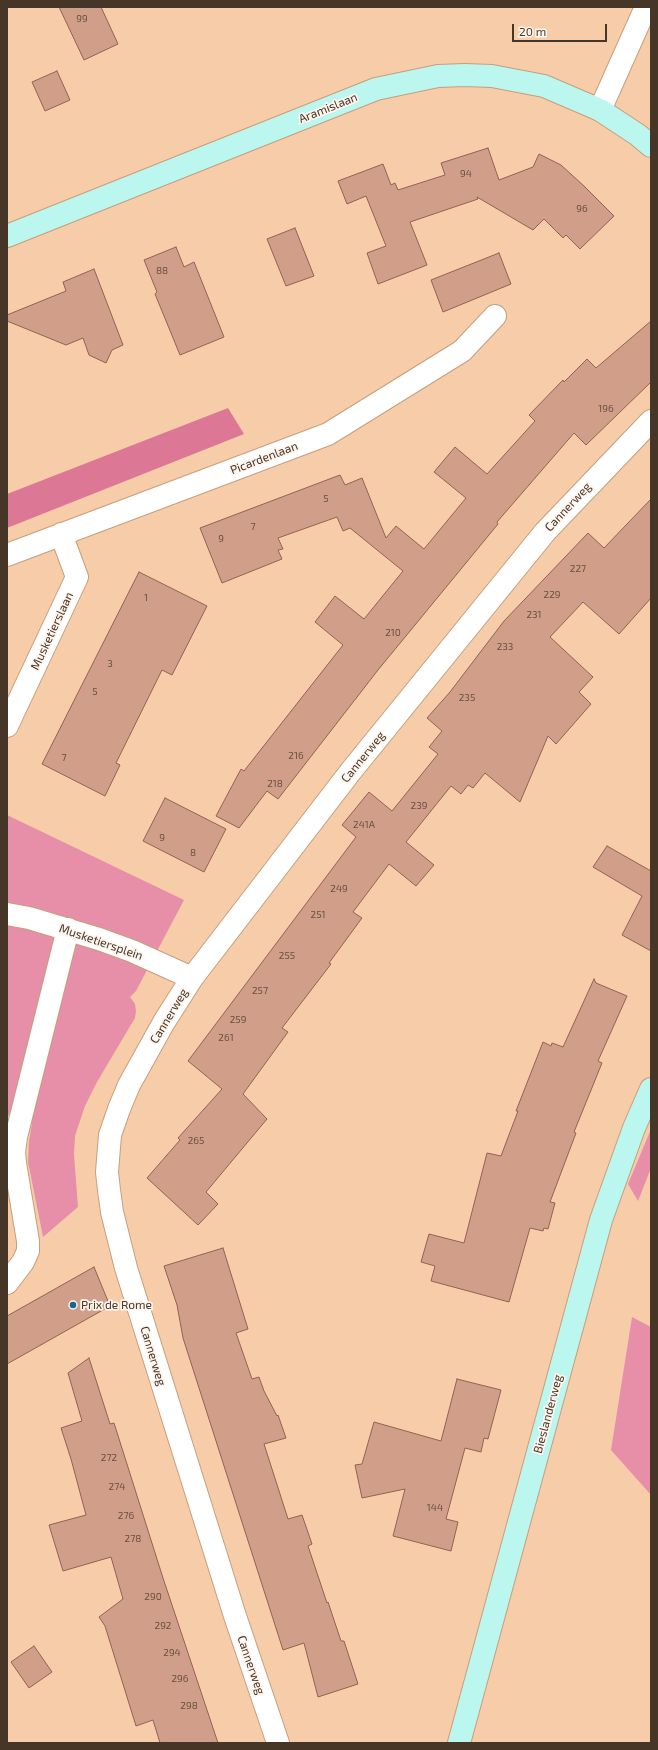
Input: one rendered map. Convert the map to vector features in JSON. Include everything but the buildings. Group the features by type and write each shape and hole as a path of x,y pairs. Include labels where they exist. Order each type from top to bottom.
{"street":[{"path":"600,110 646,7"},
{"name":"Aramislaan","path":"7,236 376,89 397,83 438,76 465,74 492,76 544,86 600,110 638,134 651,146"},
{"name":"Picardenlaan","path":"7,555 328,434 462,350 495,316"},
{"name":"Cannerweg","path":"278,1743 235,1616 139,1310 114,1219 109,1190 108,1172 110,1135 119,1109 144,1056 192,978 351,771 545,532 651,421"},
{"name":"Musketierslaan","path":"7,726 77,577 61,534"},
{"name":"Musketiersplein","path":"7,914 68,929 132,951 192,978"},
{"path":"7,1283 23,1262 28,1251 28,1241 10,1152 16,1137 68,929"},
{"name":"Bieslanderweg","path":"459,1743 601,1220 634,1128 651,1089"}],"shaded area":[{"path":"228,408 244,434 7,528 7,494"},
{"path":"7,815 184,900 136,991 130,997 135,1004 135,1018 97,1082 85,1106 75,1136 74,1154 78,1207 43,1237 28,1162 32,1123 7,1115"},
{"path":"651,1129 651,1168 638,1201 628,1184"},
{"path":"632,1317 651,1327 651,1495 611,1450"}],"place":[{"name":"Prix de Rome","path":"73,1305"}]}
